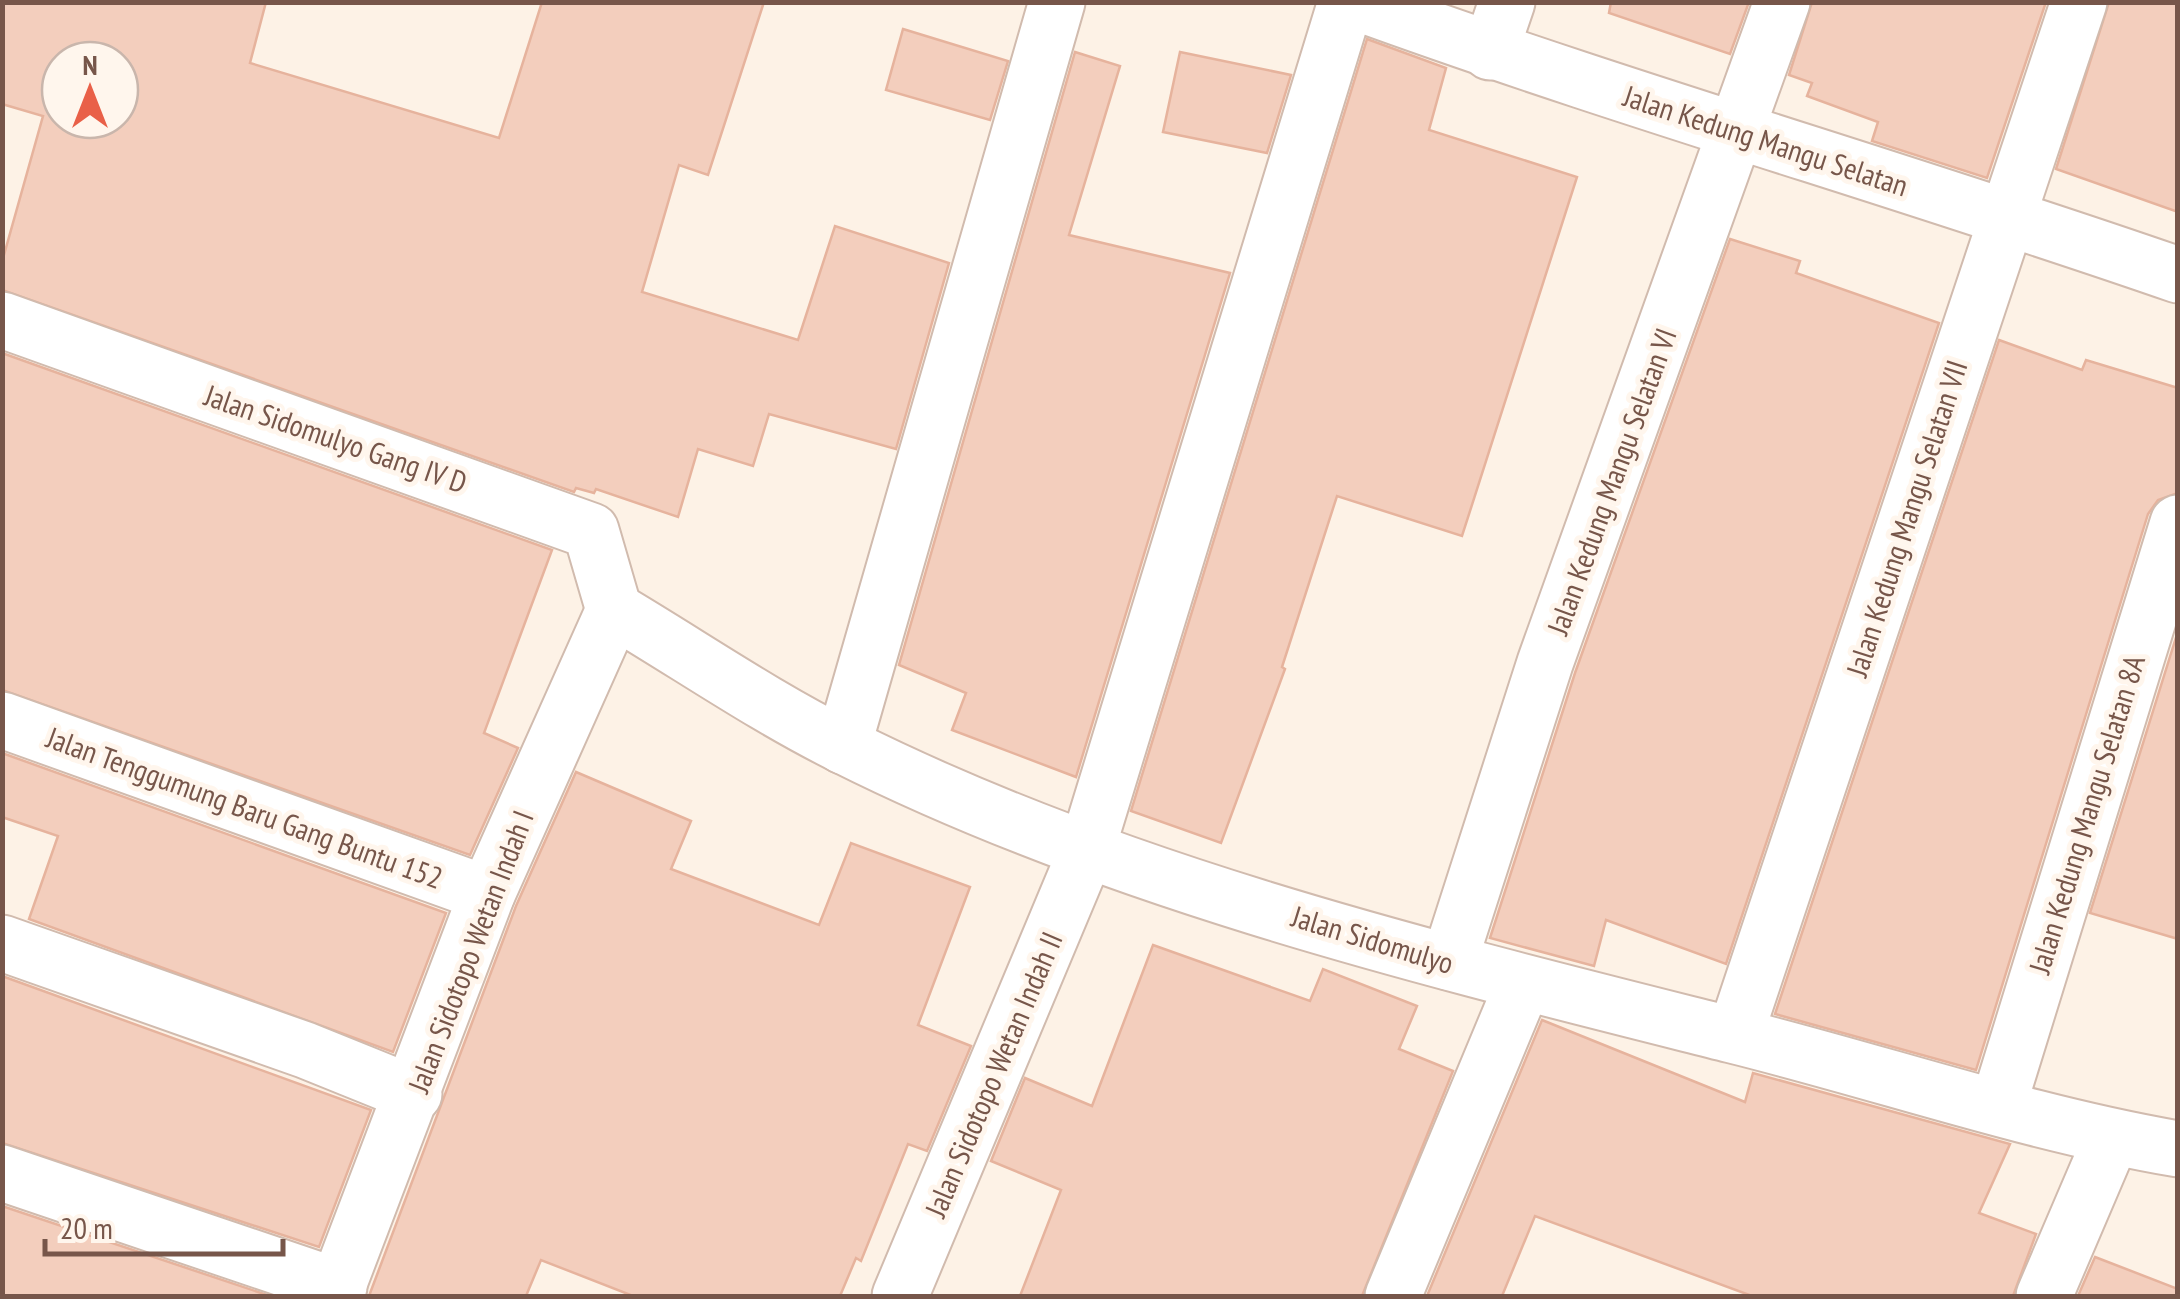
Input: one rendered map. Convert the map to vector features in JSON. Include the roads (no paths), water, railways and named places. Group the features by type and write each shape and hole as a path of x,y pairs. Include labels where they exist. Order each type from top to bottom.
{"street":[{"path":"843,746 1057,2"},
{"name":"Jalan Sidotopo Wetan Indah II","path":"900,1296 1086,852 1346,2"},
{"name":"Jalan Kedung Mangu Selatan","path":"1355,2 1499,27 1738,132 2007,216 2178,275"},
{"name":"Jalan Kedung Mangu Selatan VI","path":"1448,962 1545,663 1782,2"},
{"name":"Jalan Kedung Mangu Selatan VII","path":"1735,1035 2079,2"},
{"name":"Jalan Sidomulyo Gang IV D","path":"2,320 590,531 614,610"},
{"name":"Jalan Kedung Mangu Selatan 8A","path":"1998,1106 2178,522"},
{"name":"Jalan Sidomulyo","path":"614,610 843,746 1086,852 1523,984 1735,1035 2112,1138 2178,1149"},
{"name":"Jalan Sidotopo Wetan Indah I","path":"337,1292 487,894 614,610"},
{"name":"Jalan Tenggumung Baru Gang Buntu 152","path":"2,720 487,894"},
{"path":"2,943 306,1050 414,1094"},
{"path":"1393,1296 1523,984"},
{"path":"2044,1296 2112,1138"},
{"path":"2,1173 337,1292"}]}
